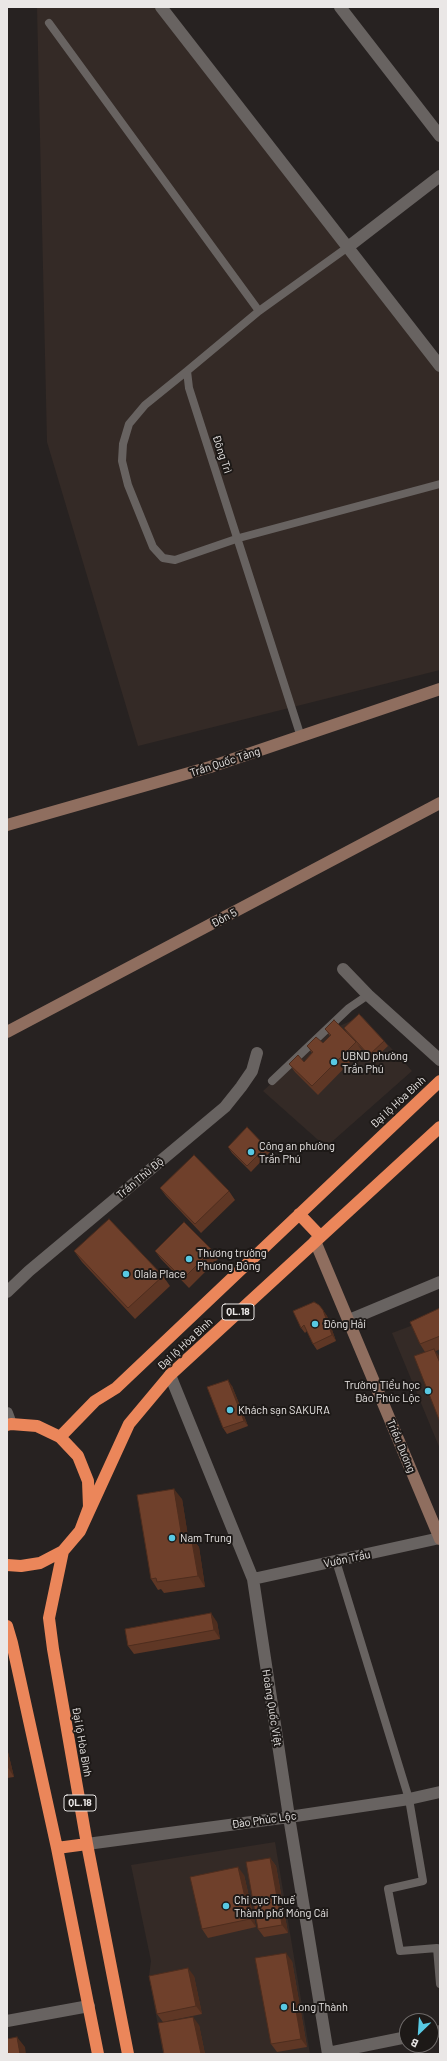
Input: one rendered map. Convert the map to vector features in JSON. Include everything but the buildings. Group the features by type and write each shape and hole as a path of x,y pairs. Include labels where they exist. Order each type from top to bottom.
{"highway":[{"name":"Đại lộ Hòa Bình","path":"60,1437 95,1401 116,1388 440,1081"},
{"name":"Đại lộ Hòa Bình","path":"80,1532 129,1424 170,1375 440,1127"},
{"path":"299,1214 318,1239"},
{"name":"QL.18","path":"7,1565 21,1566 40,1563 63,1551 80,1532 89,1507 88,1481 78,1456 60,1437 37,1426 8,1421"},
{"name":"Đại lộ Hòa Bình","path":"63,1551 49,1618 53,1649 87,1844 128,2054"},
{"name":"QL.18","path":"7,1626 58,1848 98,2054"},
{"path":"58,1848 87,1844"}],"street":[{"path":"161,7 440,366"},
{"path":"340,7 440,136"},
{"path":"348,247 440,176"},
{"name":"Trần Quốc Tảng","path":"7,825 203,769 302,737 440,689"},
{"name":"Đồn 5","path":"7,1032 440,803"},
{"path":"343,969 368,995 440,1060"},
{"name":"Trần Thủ Độ","path":"7,1292 35,1266 226,1106 252,1070 257,1053"},
{"name":"Triều Dương","path":"318,1239 349,1320 440,1539"},
{"path":"349,1320 440,1282"},
{"name":"Hoàng Quốc Việt","path":"170,1375 253,1579 289,1817 328,2054"},
{"name":"Vườn Trầu","path":"253,1579 440,1539"},
{"name":"Đào Phúc Lộc","path":"87,1844 289,1817 410,1799 440,1792"},
{"path":"7,2021 89,2006"},
{"path":"328,2054 399,2039"}],"lane":[{"path":"49,23 259,311"},
{"path":"348,247 259,311 145,406 129,424 123,444 122,460 128,484 153,547 163,558 175,560 239,538 440,484"},
{"name":"Đông Trì","path":"187,371 189,388 239,538 302,737"},
{"path":"272,1081 349,1008 368,995"},
{"path":"336,1561 410,1799 423,1881 388,1889 400,1951 437,1948 440,1984"}],"shaded area":[{"path":"37,7 164,7 440,368 440,670 138,746 47,442"},
{"path":"362,1016 412,1071 326,1147 263,1091 328,1031"},
{"name":"Trường Tiểu học Đào Phúc Lộc","path":"440,1315 440,1449 392,1333"},
{"path":"275,1842 310,2054 163,2054 149,1976 151,1961 131,1865"}],"place":[{"name":"UBND phường Trần Phú","path":"334,1062"},
{"name":"Công an phường Trần Phú","path":"251,1152"},
{"name":"Thương trường Phương Đông","path":"189,1259"},
{"name":"Olala Place","path":"126,1274"},
{"name":"Đông Hải","path":"315,1324"},
{"name":"Trường Tiểu học Đào Phúc Lộc","path":"428,1391"},
{"name":"Khách sạn SAKURA","path":"230,1410"},
{"name":"Nam Trung","path":"172,1538"},
{"name":"Chi cục Thuế Thành phố Móng Cái","path":"226,1906"},
{"name":"Long Thành","path":"284,2007"}]}
